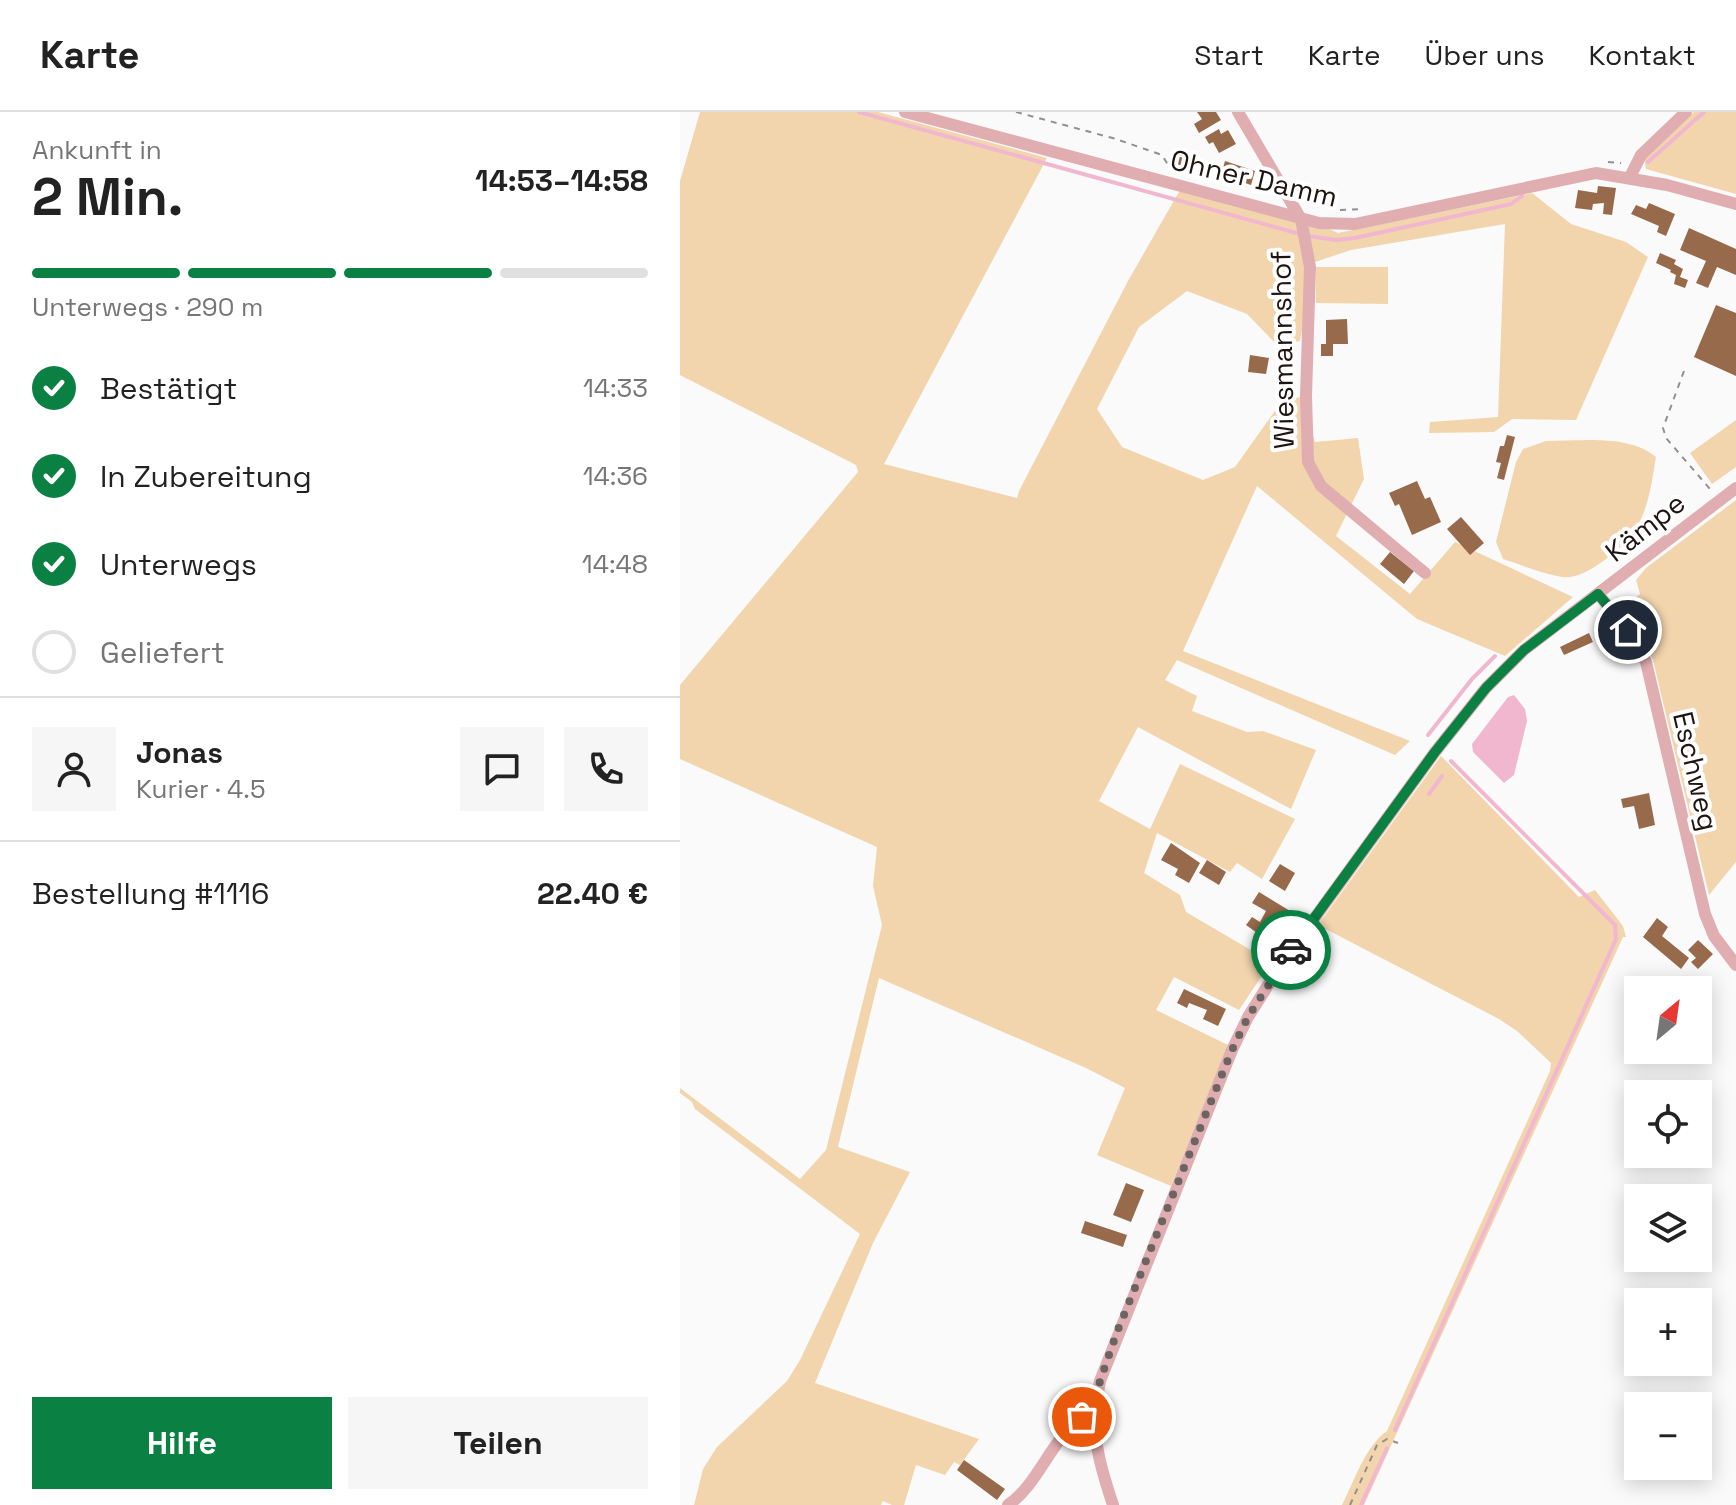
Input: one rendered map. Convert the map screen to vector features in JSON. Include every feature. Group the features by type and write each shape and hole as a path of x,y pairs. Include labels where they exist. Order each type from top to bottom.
{"street":[{"name":"Ohner Damm","path":"905,112 1301,219 1355,224 1596,173 1632,172 1736,204"},
{"name":"Wiesmannshof","path":"1238,112 1301,219 1310,267 1306,396 1308,462 1321,486 1425,573"},
{"path":"1632,172 1641,155 1686,112"},
{"name":"Kämpe","path":"1113,1505 1100,1468 1094,1412 1100,1381 1117,1332 1248,1017 1282,963 1435,752 1486,688 1524,650 1736,488"},
{"name":"Eschweg","path":"1598,594 1628,630 1646,662 1705,914 1714,936 1736,965"},
{"path":"1008,1505 1022,1496 1070,1427 1094,1412"}],"path":[{"path":"1016,112 1162,155 1171,171"},
{"path":"1606,162 1616,162 1632,172"},
{"path":"1336,211 1364,209"},
{"path":"1684,371 1663,428 1666,438 1718,500"},
{"path":"1350,1505 1377,1445 1387,1439 1398,1443"}],"shaded area":[{"path":"700,112 878,112 1047,158 884,464 1017,498 1128,281 1180,190 1319,224 1338,233 1532,193 1571,224 1626,242 1648,257 1576,420 1512,419 1494,432 1429,433 1430,422 1498,417 1505,224 1351,250 1315,262 1300,341 1277,345 1247,314 1187,291 1139,327 1097,409 1122,447 1203,480 1235,467 1282,401 1301,397 1315,442 1358,438 1364,479 1336,536 1410,594 1455,542 1573,597 1505,656 1417,619 1257,486 1183,651 1410,741 1395,755 1177,660 1165,680 1197,696 1192,711 1247,732 1263,731 1316,750 1291,809 1138,727 1099,801 1150,829 1180,764 1295,819 1262,879 1237,863 1230,872 1157,833 1144,873 1180,895 1186,912 1261,956 1267,968 1239,1010 1174,977 1156,1010 1228,1045 1171,1186 1097,1155 1125,1088 879,978 838,1147 910,1172 873,1243 815,1383 979,1439 960,1465 954,1462 945,1475 916,1465 904,1505 883,1501 881,1505 694,1505 703,1469 717,1447 787,1381 800,1360 860,1234 695,1109 692,1102 680,1093 680,1088 800,1179 826,1150 882,925 873,886 877,847 680,759 680,685 858,472 856,465 680,375 680,181"},
{"path":"1694,112 1736,112 1736,194 1646,169 1644,156"},
{"path":"1316,267 1388,267 1388,304 1316,303"},
{"path":"1736,420 1736,467 1712,484 1690,453"},
{"path":"1546,441 1618,442 1645,450 1656,457 1647,503 1636,528 1603,561 1571,577 1547,574 1503,559 1496,542 1516,462 1523,449"},
{"path":"1736,500 1736,862 1709,895 1653,660 1642,635 1622,609 1640,594 1636,580 1646,568"},
{"path":"1514,695 1525,709 1527,721 1514,775 1504,783 1473,752 1472,744 1508,697"},
{"path":"1441,756 1579,897 1595,890 1623,926 1626,937 1623,937 1364,1505 1342,1505 1366,1455 1387,1431 1550,1071 1551,1063 1517,1031 1499,1019 1318,925"}],"building":[{"path":"1197,112 1216,112 1221,120 1199,133 1194,124 1202,119"},
{"path":"1219,129 1221,134 1228,130 1236,144 1219,153 1213,142 1209,144 1205,137"},
{"path":"1184,148 1187,157 1197,154 1200,163 1179,168 1174,150"},
{"path":"1225,161 1255,171 1251,185 1221,175"},
{"path":"1598,186 1616,188 1612,215 1603,214 1604,203 1593,204 1592,210 1575,208 1578,190 1597,193"},
{"path":"1649,203 1675,214 1666,236 1657,232 1659,226 1631,214 1636,205 1646,209"},
{"path":"1689,228 1736,249 1736,275 1717,267 1708,288 1696,283 1706,261 1680,250"},
{"path":"1660,253 1676,260 1674,264 1683,269 1680,277 1688,280 1685,288 1674,284 1676,275 1671,270 1656,263"},
{"path":"1716,305 1736,313 1736,376 1694,357"},
{"path":"1347,319 1348,344 1333,344 1333,356 1321,356 1321,344 1326,344 1326,320"},
{"path":"1250,355 1269,358 1266,374 1248,372"},
{"path":"1507,435 1515,437 1504,480 1497,478 1501,463 1496,462"},
{"path":"1417,481 1425,499 1430,497 1441,522 1412,535 1399,504 1395,506 1389,493"},
{"path":"1461,517 1484,543 1470,555 1447,529"},
{"path":"1390,552 1414,571 1404,584 1380,564"},
{"path":"1589,633 1593,642 1564,655 1560,647"},
{"path":"1649,793 1655,825 1639,829 1634,806 1623,808 1621,799"},
{"path":"1171,843 1200,863 1189,883 1175,875 1178,869 1161,860"},
{"path":"1207,860 1226,872 1219,885 1199,873"},
{"path":"1280,864 1295,873 1285,891 1269,881"},
{"path":"1259,892 1290,911 1271,943 1246,925 1252,917 1260,922 1266,911 1252,903"},
{"path":"1657,918 1668,927 1662,936 1689,958 1681,969 1643,937"},
{"path":"1698,940 1713,954 1698,969 1691,962 1696,958 1688,950"},
{"path":"1184,989 1226,1009 1218,1026 1203,1019 1207,1010 1189,1003 1187,1008 1177,1003"},
{"path":"1126,1183 1144,1190 1131,1222 1113,1215"},
{"path":"1085,1221 1127,1235 1123,1247 1081,1233"},
{"path":"964,1460 1005,1489 997,1500 957,1470"}],"waterway":[{"path":"859,112 1300,234"},
{"path":"1648,162 1704,112"},
{"path":"1308,236 1336,240 1355,238 1511,204 1522,196"},
{"path":"1428,735 1472,679 1495,656"},
{"path":"1395,1430 1616,939 1615,925 1451,761"},
{"path":"1429,794 1442,776"},
{"path":"1361,1505 1387,1448"}],"way so far":[{"path":"1082,1417 1094,1412 1100,1381 1117,1332 1232,1050 1248,1017 1291,950"}],"route":[{"path":"1291,950 1435,752 1486,688 1524,650 1598,594 1628,630"}]}
